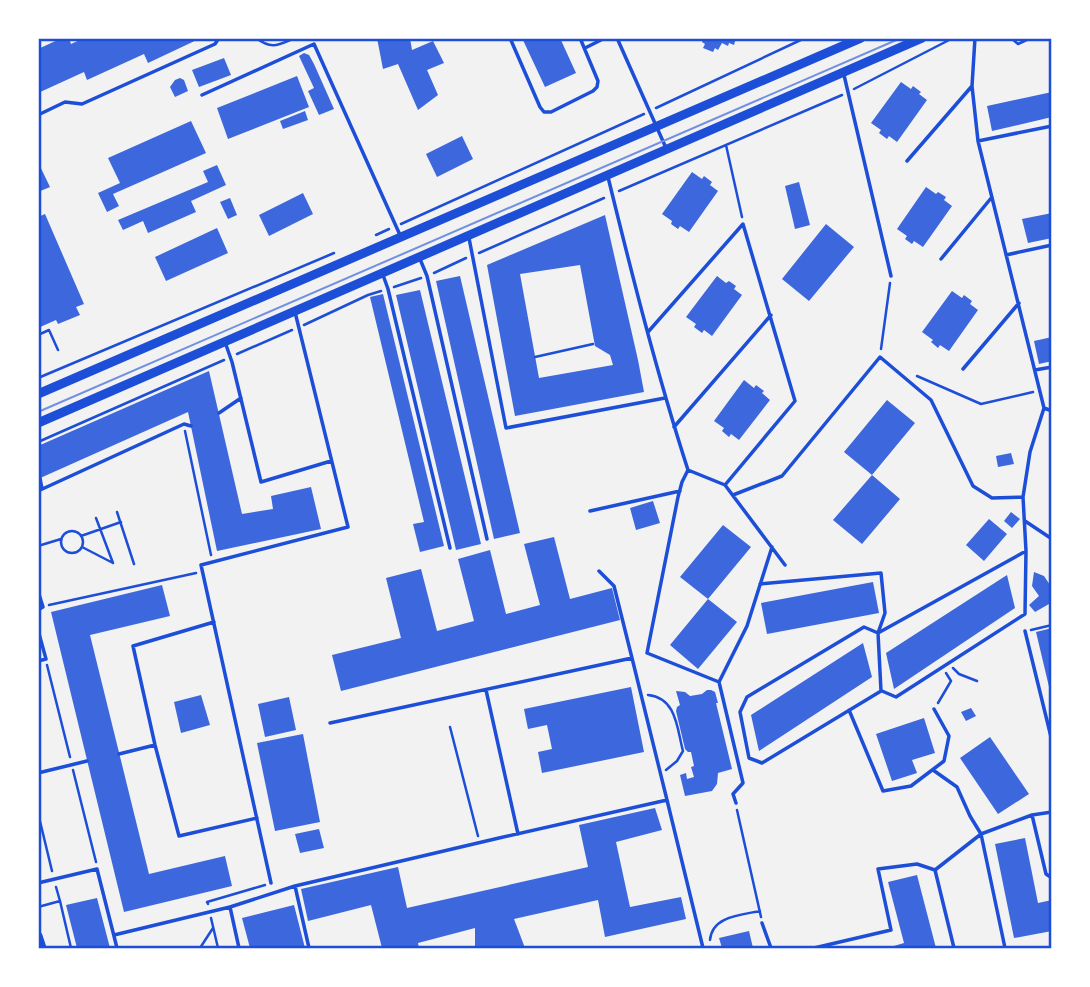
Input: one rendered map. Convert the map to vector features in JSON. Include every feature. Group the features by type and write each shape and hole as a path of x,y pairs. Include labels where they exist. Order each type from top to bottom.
{"main road":[{"path":"38,394 861,38"},
{"path":"38,423 922,38"},
{"path":"38,936 42,948"}],"lane":[{"path":"38,114 65,102 82,104 215,44 219,38"},
{"path":"510,38 544,112 551,112 597,87 580,38"},
{"path":"584,48 605,38"},
{"path":"617,38 667,150"},
{"path":"881,691 896,697 1025,614 1026,521 1023,497 1030,452 1044,408 978,141 972,86 975,38"},
{"path":"202,95 314,44 401,237"},
{"path":"843,73 891,276"},
{"path":"908,160 972,86"},
{"path":"978,141 1052,127"},
{"path":"607,175 674,427 688,470 680,491 647,653 719,682"},
{"path":"941,259 992,197"},
{"path":"648,332 743,224"},
{"path":"725,485 795,401 743,224"},
{"path":"469,236 506,429 666,397"},
{"path":"1006,255 1052,245"},
{"path":"419,257 427,276 487,539"},
{"path":"382,273 450,548"},
{"path":"963,369 1019,303"},
{"path":"271,883 201,565 348,527 295,311"},
{"path":"674,427 771,315"},
{"path":"225,342 261,482 331,461"},
{"path":"733,495 782,476 880,357 931,400 973,486 992,498 1023,497"},
{"path":"1035,370 1052,367"},
{"path":"219,413 241,398"},
{"path":"1044,408 1052,411"},
{"path":"40,478 40,490 184,424 191,426"},
{"path":"688,470 725,485 785,565"},
{"path":"590,511 680,491"},
{"path":"1026,521 1052,539"},
{"path":"736,803 733,794 743,783 719,682 747,626 772,547"},
{"path":"878,633 1026,551"},
{"path":"599,571 614,586 703,948"},
{"path":"760,584 881,573 885,613 878,633 881,691"},
{"path":"38,591 41,608"},
{"path":"214,622 133,646 179,836 257,818"},
{"path":"878,633 864,627 747,697 740,712 749,758 762,763 881,691"},
{"path":"38,630 46,659 38,660"},
{"path":"1025,631 1052,741"},
{"path":"330,723 632,659"},
{"path":"486,690 518,834"},
{"path":"849,710 883,792 911,786 944,761 949,736 934,709"},
{"path":"119,754 155,745"},
{"path":"38,774 88,761"},
{"path":"933,770 957,787 981,834 1005,948"},
{"path":"114,935 230,907 295,886 667,800"},
{"path":"935,870 981,834 1032,815 1052,812"},
{"path":"1032,815 1046,874 1052,878"},
{"path":"814,948 891,930 878,869 917,864 935,870"},
{"path":"38,883 97,869 117,948"},
{"path":"935,870 954,948"},
{"path":"295,886 309,948"},
{"path":"230,907 239,948"},
{"path":"762,923 771,948"}],"path":[{"path":"256,38 273,47 295,38"},
{"path":"369,238 805,38"},
{"path":"941,38 944,43"},
{"path":"38,442 368,295 427,276 848,92 953,38"},
{"path":"1011,38 1018,44 1031,38"},
{"path":"726,145 743,224"},
{"path":"38,379 344,249"},
{"path":"880,357 891,276"},
{"path":"38,335 49,330 58,350"},
{"path":"535,357 593,344"},
{"path":"912,374 981,404 1040,390"},
{"path":"184,424 213,562"},
{"path":"117,512 134,564"},
{"path":"82,547 113,563 96,518"},
{"path":"81,536 121,522"},
{"path":"65,533 78,533 83,539 82,547 77,552 69,553 61,547 61,540 65,533"},
{"path":"38,546 61,540"},
{"path":"41,608 203,571"},
{"path":"1025,631 1052,625"},
{"path":"949,664 959,674 977,681"},
{"path":"934,709 951,681"},
{"path":"641,694 665,701 672,710 683,751 677,761 660,774"},
{"path":"450,727 480,843"},
{"path":"736,803 762,923"},
{"path":"38,813 71,948"},
{"path":"218,948 207,902 271,883"},
{"path":"38,907 60,901"},
{"path":"710,943 714,927 721,921 760,911"},
{"path":"200,948 213,928"}],"building":[{"path":"62,38 69,38 71,44 84,38 201,38 148,63 144,54 87,80 84,72 38,93 38,49"},
{"path":"377,38 410,38 412,50 433,41 444,63 427,70 438,95 418,110 398,64 383,69"},
{"path":"522,38 560,38 576,73 545,87"},
{"path":"703,38 736,38 734,45 722,43 718,50 715,48 713,52 703,48"},
{"path":"304,53 309,55 314,64 334,109 319,115 308,91 314,88 299,56"},
{"path":"224,58 231,75 199,87 192,70"},
{"path":"297,76 309,107 228,139 217,108"},
{"path":"180,78 184,80 188,91 175,97 170,87"},
{"path":"901,82 911,89 913,86 927,100 897,142 889,136 887,139 879,133 881,130 871,123"},
{"path":"1052,92 1052,117 992,131 987,106"},
{"path":"305,111 308,120 283,129 280,121"},
{"path":"191,121 206,153 113,194 119,206 107,212 98,193 120,183 108,158"},
{"path":"462,136 473,159 437,177 426,154"},
{"path":"38,162 50,187 38,192"},
{"path":"217,165 226,185 191,201 196,212 148,233 143,221 123,230 118,220 208,182 203,171"},
{"path":"692,172 702,179 704,176 718,191 689,232 680,226 678,229 662,214"},
{"path":"799,182 810,225 795,229 785,186"},
{"path":"926,187 946,197 944,200 952,206 923,247 914,241 912,244 905,239 907,236 897,229"},
{"path":"303,193 313,214 269,236 259,215"},
{"path":"230,198 237,215 228,219 220,202"},
{"path":"1052,213 1052,238 1028,243 1022,219"},
{"path":"45,214 84,304 76,307 80,315 58,324 56,320 38,328 38,217"},
{"path":"605,215 644,392 515,416 487,265","holes":["580,265 595,346 610,355 613,365 539,378 520,274"]},
{"path":"826,224 854,247 809,301 782,279"},
{"path":"217,228 228,253 166,281 155,257"},
{"path":"460,276 520,533 494,539 436,281"},
{"path":"717,276 736,286 734,289 742,295 712,336 704,330 702,333 694,327 696,324 686,317"},
{"path":"420,290 481,544 456,550 396,295"},
{"path":"952,291 962,298 964,295 978,310 949,351 940,345 938,348 931,342 933,340 922,332"},
{"path":"383,294 444,546 420,552 413,524 424,522 370,297"},
{"path":"1052,337 1052,361 1039,364 1034,341"},
{"path":"209,371 242,514 273,509 271,496 311,487 321,529 217,551 188,412 38,479 38,446"},
{"path":"744,380 754,388 756,385 764,391 762,393 770,400 739,440 731,434 729,437 722,431 724,428 714,421"},
{"path":"887,400 915,423 872,475 844,452"},
{"path":"1011,453 1014,464 998,467 996,456"},
{"path":"872,475 900,499 862,544 833,520"},
{"path":"653,501 660,523 636,530 630,508"},
{"path":"1011,512 1020,519 1012,528 1004,521"},
{"path":"989,519 1007,534 984,561 966,545"},
{"path":"723,525 751,547 708,599 680,577"},
{"path":"554,537 570,599 612,588 620,620 341,691 332,655 401,638 386,578 421,569 437,631 474,621 458,559 490,550 506,614 540,605 524,544"},
{"path":"1034,572 1044,576 1052,588 1049,604 1035,612 1029,605 1039,596 1032,586"},
{"path":"1007,575 1015,608 894,689 886,653"},
{"path":"873,582 879,613 767,634 761,603"},
{"path":"162,585 170,616 90,635 149,874 225,856 232,886 124,912 51,612"},
{"path":"708,599 737,622 698,669 670,645"},
{"path":"1052,628 1052,691 1050,691 1036,632"},
{"path":"863,643 872,677 759,751 751,715"},
{"path":"631,687 644,752 542,773 538,752 552,749 547,725 528,729 524,709"},
{"path":"707,690 715,692 732,769 718,773 717,784 712,791 685,796 680,775 686,773 687,779 694,777 691,767 694,766 691,752 685,749 676,711 680,705 676,691 690,696 702,694"},
{"path":"201,695 210,725 181,733 174,702"},
{"path":"289,697 296,730 265,737 258,704"},
{"path":"971,708 976,716 966,721 961,712"},
{"path":"924,718 935,753 912,760 917,773 892,781 876,734"},
{"path":"303,734 320,822 275,831 257,743"},
{"path":"990,737 1029,794 998,814 960,758"},
{"path":"655,808 662,830 616,842 630,907 681,897 686,919 605,937 598,900 514,919 525,948 475,948 475,928 418,943 419,948 382,948 371,905 308,921 301,889 398,867 407,908 588,867 579,825"},
{"path":"319,829 324,848 300,853 295,834"},
{"path":"1025,838 1038,903 1052,900 1052,931 1014,938 995,844"},
{"path":"917,875 936,948 887,948 904,943 888,882"},
{"path":"97,898 110,948 77,948 66,905"},
{"path":"294,905 305,948 250,948 242,918"},
{"path":"749,931 753,948 722,948 719,938"}],"tram line":[{"path":"38,412 901,38"}]}
